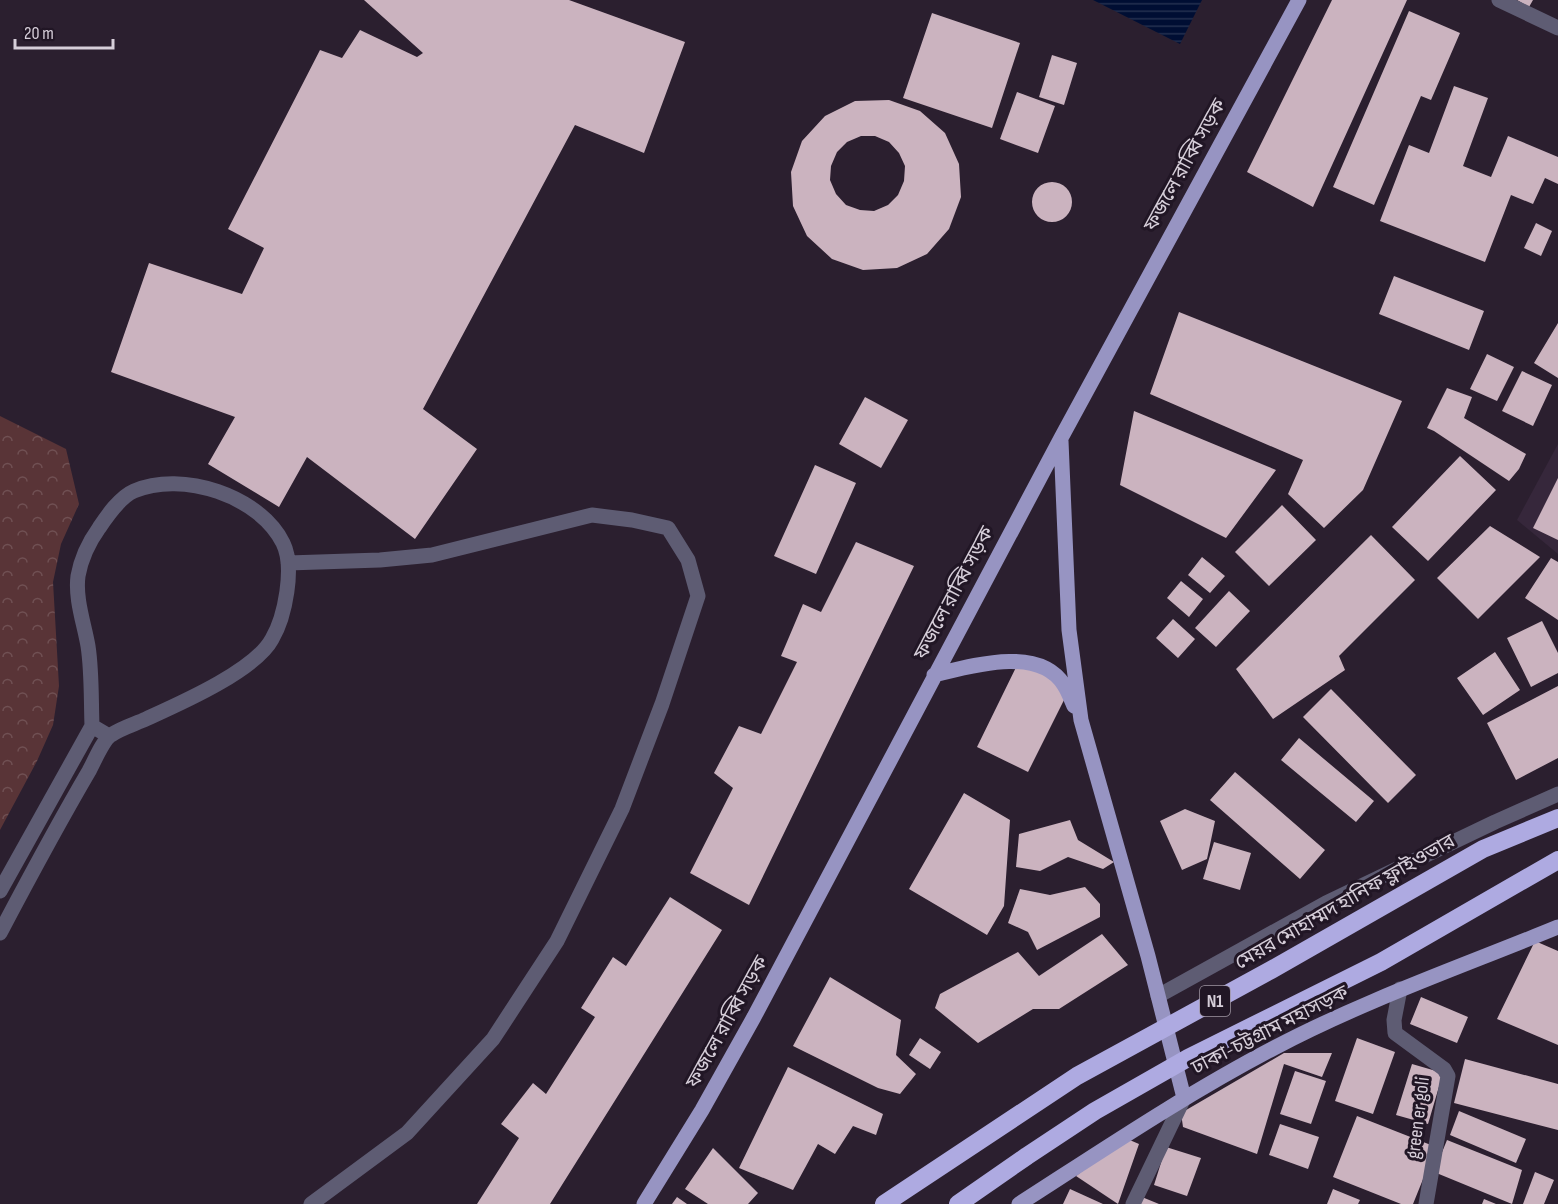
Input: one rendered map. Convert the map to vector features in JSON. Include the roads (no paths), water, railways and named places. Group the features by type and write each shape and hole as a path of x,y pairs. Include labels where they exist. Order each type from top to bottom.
{"highway":[{"name":"মেয়র মোহাম্মদ হানিফ ফ্লাইওভার","path":"884,1204 1077,1076 1271,970 1483,849 1558,818"},
{"name":"N1","path":"958,1204 1086,1118 1167,1070 1381,962 1558,860"}],"main road":[{"name":"ফজলে রাব্বি সড়ক","path":"644,1204 702,1110 754,1017 1061,438 1299,0"},
{"path":"1061,438 1069,630 1081,720 1184,1098"},
{"path":"934,675 976,664 1028,662 1050,672 1063,683 1081,720"},
{"name":"ঢাকা-চট্টগ্রাম মহাসড়ক","path":"1019,1204 1184,1098 1276,1047 1400,989 1558,927"}],"street":[{"path":"1499,0 1558,28"},
{"path":"0,933 109,736 205,691 256,659 272,641 282,615 288,562 284,544 273,527 252,509 228,494 203,487 175,484 133,491 109,513 91,540 78,576 79,598 91,667 92,726 2,887 21,894"},
{"path":"288,562 380,560 432,555 592,515 632,520 668,528 688,560 698,596 662,704 622,810 557,941 493,1039 407,1133 311,1204"},
{"path":"92,726 109,736"},
{"path":"1158,996 1326,903 1558,794"},
{"name":"green er goli","path":"1400,989 1394,1020 1395,1033 1444,1069 1448,1076 1426,1204"},
{"path":"1133,1204 1184,1098"}],"water":[{"path":"1093,0 1202,0 1180,44"}]}
